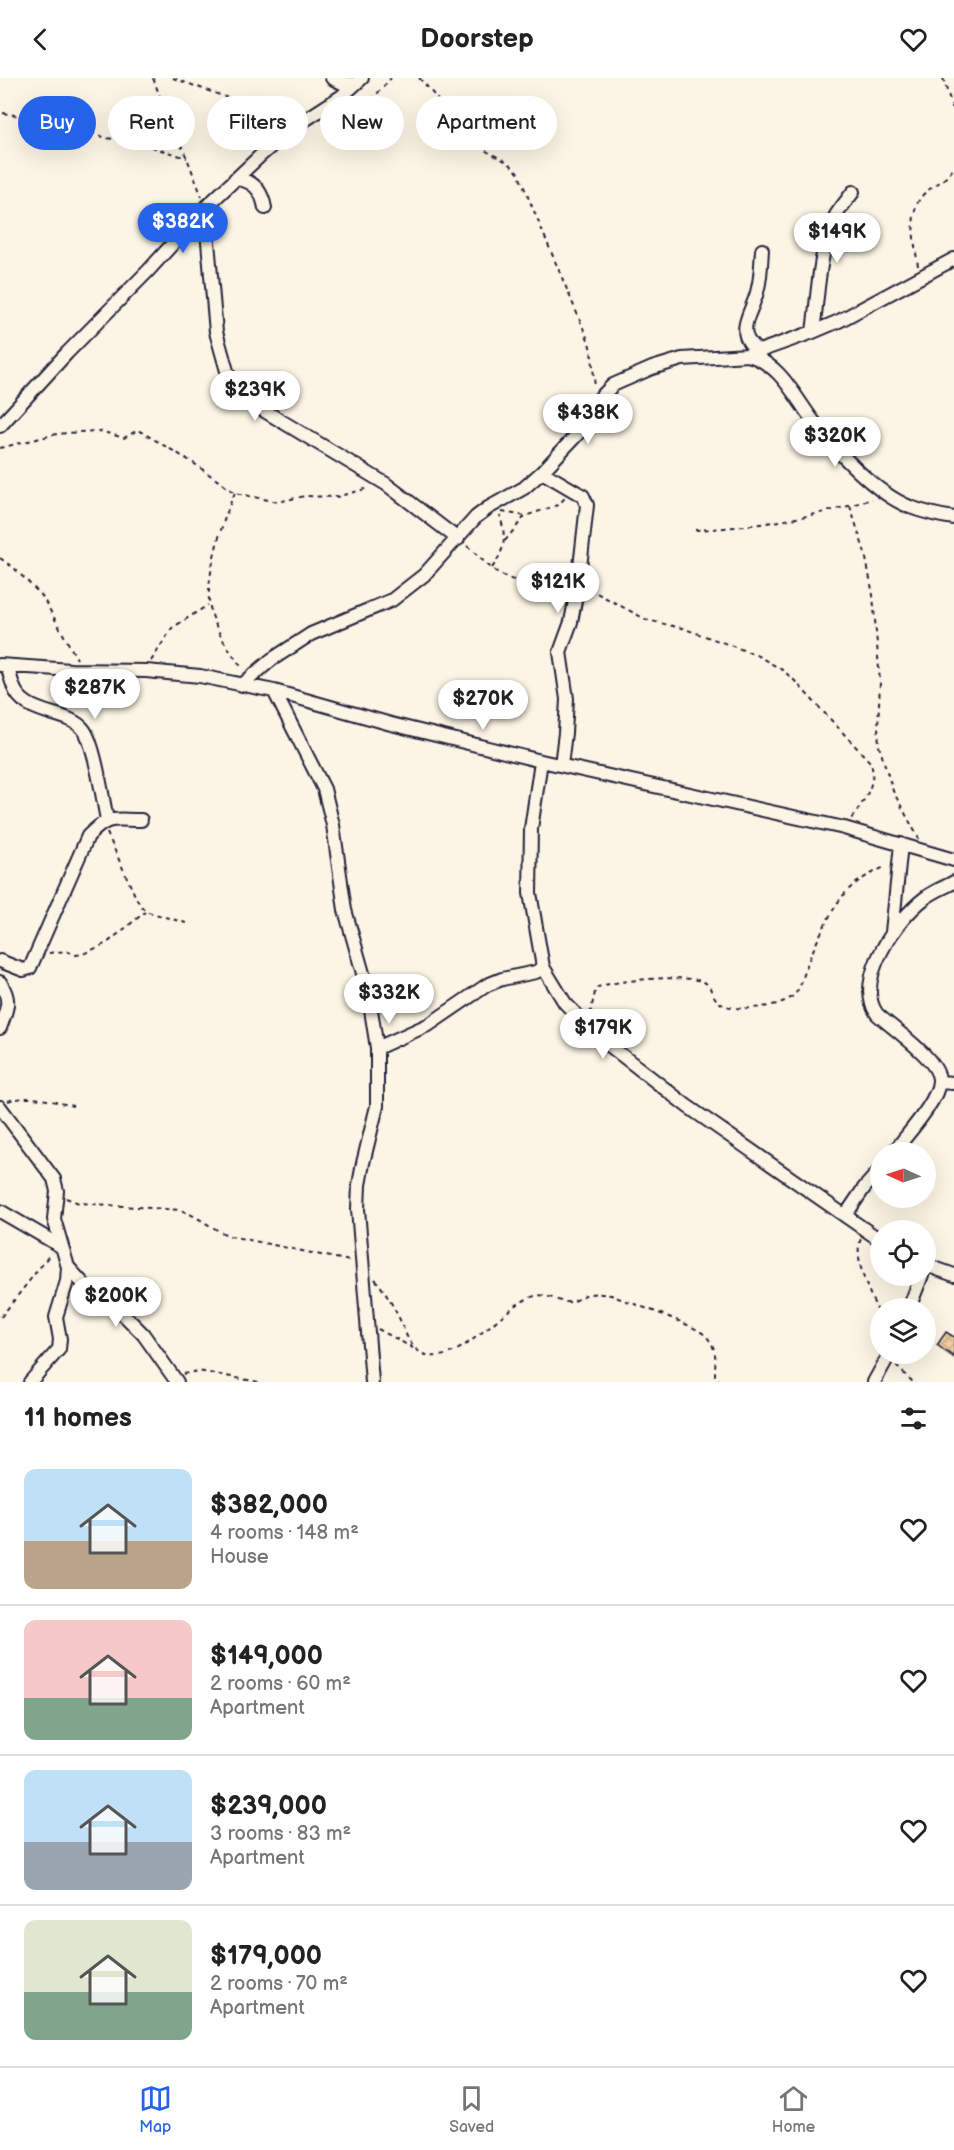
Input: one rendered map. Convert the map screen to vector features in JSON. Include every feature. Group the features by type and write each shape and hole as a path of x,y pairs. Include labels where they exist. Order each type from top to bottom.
{"street":[{"path":"332,78 342,83 358,81"},
{"path":"342,96 358,81"},
{"path":"0,426 205,208 267,150"},
{"path":"235,179 257,187 262,195 265,208"},
{"path":"813,332 819,279 830,231 837,214 853,192"},
{"path":"205,208 216,332 234,387 248,401 386,484 458,538"},
{"path":"762,250 758,289 745,324 753,353 767,362 791,388 814,422 836,448 887,495 908,506 954,518"},
{"path":"246,682 271,660 312,634 403,594 424,575 476,517 524,488 542,472 585,426 595,403 613,385 652,368 682,359 753,353 813,332 839,321 954,259"},
{"path":"542,472 583,496 587,505 578,585 571,622 560,652 567,699 561,765"},
{"path":"105,821 90,741 83,729 73,721 44,712 22,699 16,692 4,665 146,671 246,682 391,724 541,761 844,828 954,860"},
{"path":"274,691 324,789 333,825 345,910 368,991 377,1048 377,1106 359,1185 358,1209 372,1382"},
{"path":"541,761 531,829 531,893 543,967 565,1003 588,1026 687,1106 870,1233"},
{"path":"0,962 23,970 30,968 88,836 105,821 141,820"},
{"path":"892,933 901,844"},
{"path":"901,1142 932,1101 939,1082 938,1074 934,1065 871,1006 870,979 892,933 909,912 926,897 954,882"},
{"path":"377,1048 430,1024 487,985 502,979 536,972 543,967"},
{"path":"0,982 8,994 8,1004 0,1028"},
{"path":"939,1082 954,1083"},
{"path":"0,1105 54,1179 57,1191 54,1219 59,1247 68,1267 88,1288 126,1317 180,1379"},
{"path":"845,1216 870,1181"},
{"path":"0,1211 59,1247"},
{"path":"30,1382 59,1349 60,1338 56,1317 67,1281 68,1267"},
{"path":"936,1270 952,1277"},
{"path":"874,1382 884,1364"}],"path":[{"path":"153,78 165,113 187,158 205,208"},
{"path":"173,78 222,96"},
{"path":"375,96 391,78"},
{"path":"419,78 480,148 513,165 518,173 589,342 595,403"},
{"path":"943,78 954,113"},
{"path":"3,113 75,126 106,138 135,142 187,158"},
{"path":"919,278 914,236 915,211 918,201 926,192 946,178 954,166"},
{"path":"0,448 57,434 100,431 124,438 138,430 192,462 235,494 278,502 305,496 336,497 386,484"},
{"path":"505,541 499,512 525,516 558,504 574,490"},
{"path":"235,494 217,550 211,577 209,604 220,634 246,682"},
{"path":"695,530 752,527 850,506 887,495"},
{"path":"850,506 866,553 873,595 880,682 879,746 893,791 926,852"},
{"path":"492,568 501,555 505,541 525,516"},
{"path":"458,538 492,568 511,580 550,586 578,585 592,590 647,620 682,628 756,654 792,678 871,763 873,771 868,794 844,828"},
{"path":"0,558 15,569 42,596 82,670"},
{"path":"146,671 172,628 209,604"},
{"path":"105,821 137,900 145,911 189,924"},
{"path":"588,1026 596,988 615,982 679,978 704,981 721,1004 738,1008 773,1005 784,1001 794,995 824,928 847,891 866,876 900,860"},
{"path":"33,962 50,953 66,951 76,955 82,954 107,943 145,911"},
{"path":"0,1105 20,1097 33,1097 73,1107"},
{"path":"57,1191 79,1203 180,1210 192,1214 230,1236 362,1263 383,1288 398,1314 409,1341 416,1349"},
{"path":"866,1230 858,1251 873,1298"},
{"path":"1,1317 59,1247"},
{"path":"366,1323 431,1358 440,1358 453,1353 515,1306 534,1296 542,1295 568,1302 595,1293 611,1295 704,1334 714,1350 717,1361 715,1375 720,1382"},
{"path":"897,1364 913,1382"},
{"path":"180,1379 186,1372 198,1371 259,1382"}],"building":[{"path":"946,1332 954,1337 954,1357 937,1345"}]}
